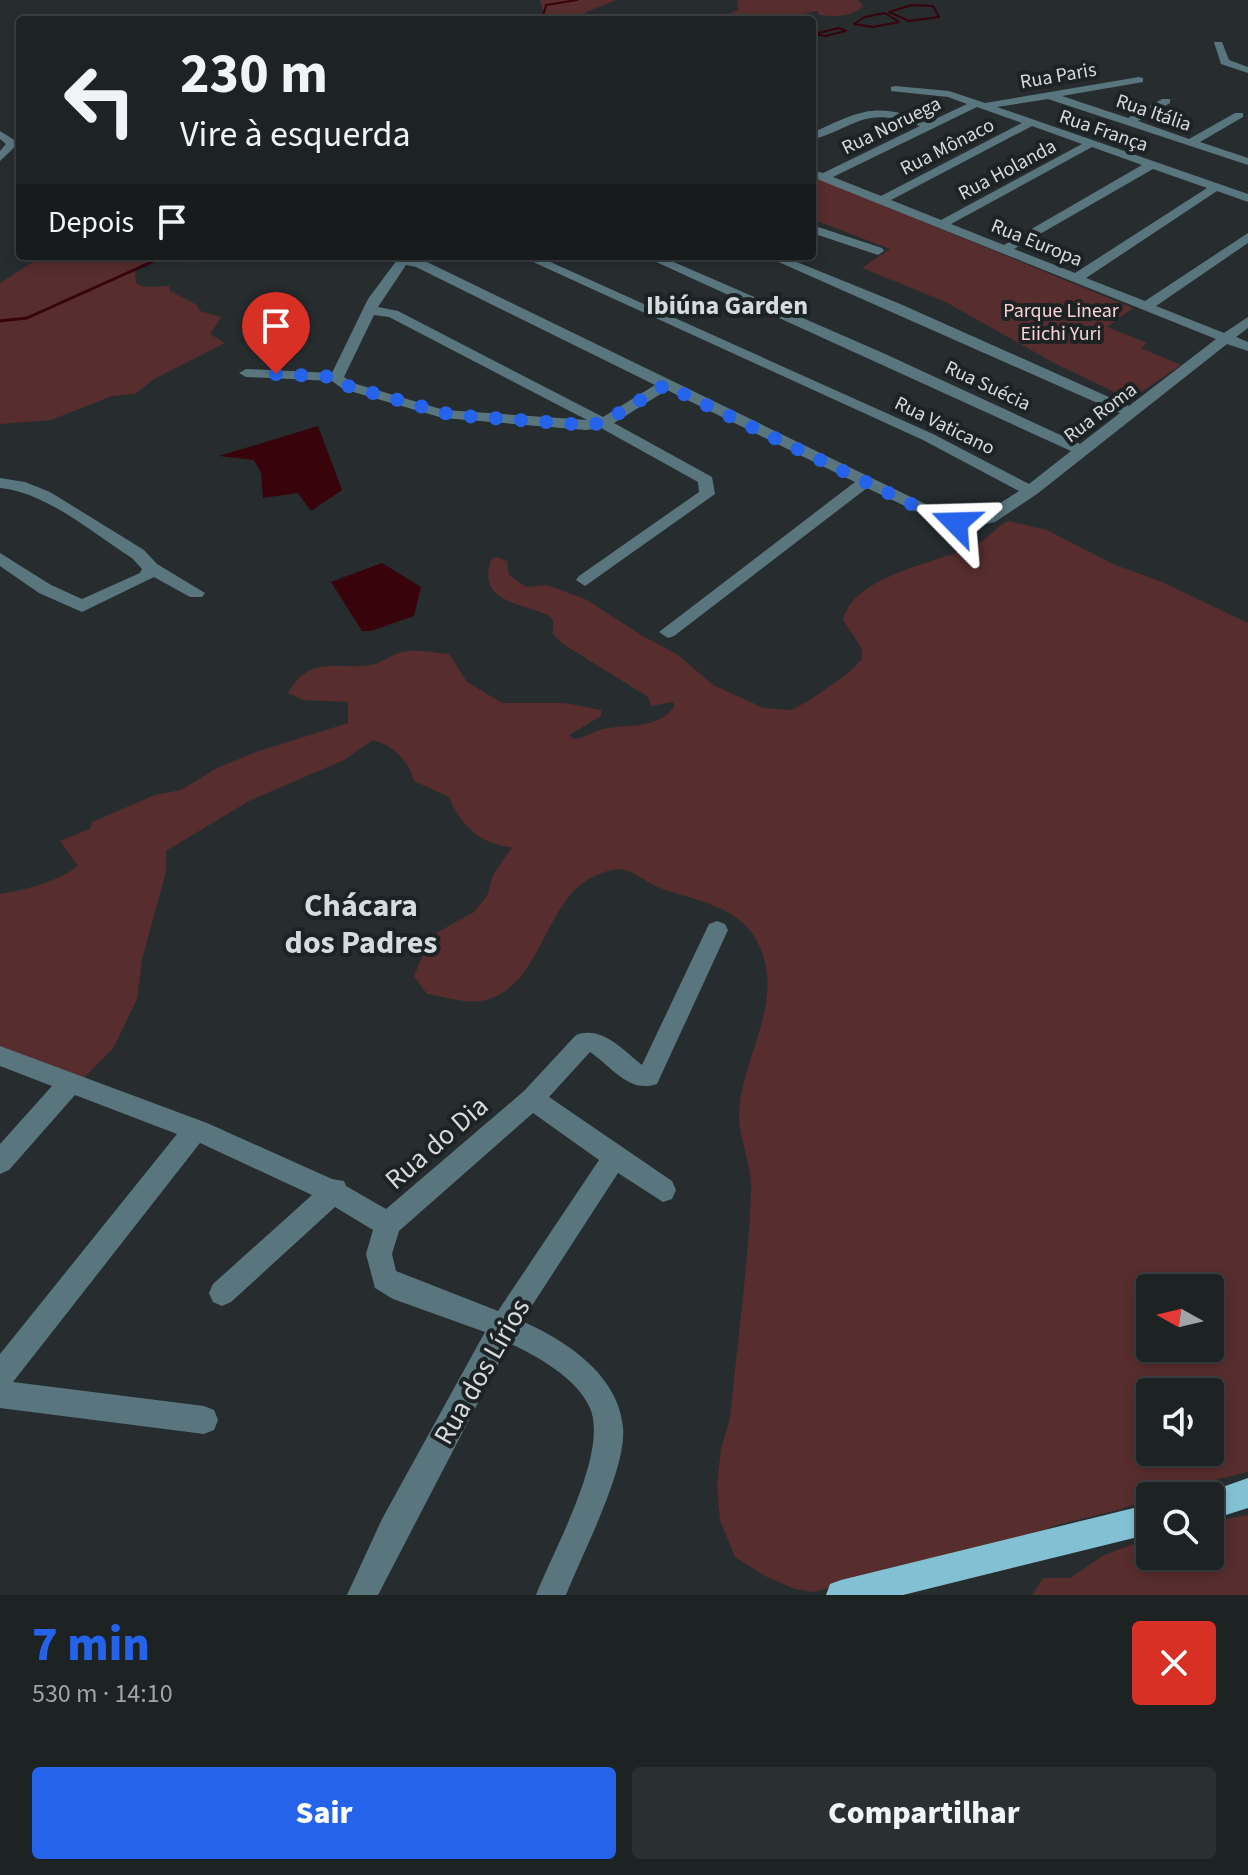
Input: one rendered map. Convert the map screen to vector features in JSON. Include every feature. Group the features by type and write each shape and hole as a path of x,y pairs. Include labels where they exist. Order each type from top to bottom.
{"main road":[{"path":"1224,1501 1248,1493"},
{"path":"841,1595 1136,1522"}],"street":[{"path":"1218,44 1225,62 1248,70"},
{"name":"Rua Paris","path":"979,105 1139,80"},
{"path":"945,81 949,94"},
{"name":"Rua França","path":"895,89 949,94 1248,198"},
{"name":"Rua Itália","path":"1048,95 1129,122 1191,149 1204,148 1248,162"},
{"path":"1129,122 1166,101"},
{"name":"Rua Noruega","path":"817,176 979,105"},
{"path":"816,135 864,113 879,110 930,126"},
{"path":"1191,149 1239,115"},
{"name":"Rua Mônaco","path":"881,201 1030,123"},
{"path":"0,158 13,143 3,131"},
{"name":"Rua Holanda","path":"941,225 1090,144"},
{"path":"1167,171 1179,163"},
{"path":"1004,250 1151,165"},
{"name":"Rua Europa","path":"817,176 1248,347"},
{"path":"1076,278 1216,187"},
{"path":"816,230 878,251"},
{"path":"1145,307 1248,237"},
{"path":"335,377 341,372 369,310 404,260"},
{"path":"410,260 865,482 668,632"},
{"name":"Rua Vaticano","path":"535,260 842,397 1031,491"},
{"name":"Rua Suécia","path":"660,260 878,356 1082,451"},
{"path":"781,260 893,306 1133,413"},
{"path":"369,310 393,314 701,474 706,480 708,490 585,580"},
{"name":"Rua Roma","path":"865,482 940,518 971,524 989,521 1133,413 1248,321"},
{"path":"246,373 335,377 348,386 443,414 586,425 603,423 665,385"},
{"path":"547,422 564,403"},
{"path":"0,483 19,485 44,495 138,554 151,568 196,593"},
{"path":"0,558 45,589 82,606 146,577 151,568"},
{"name":"Rua do Dia","path":"0,1056 267,1159 335,1190 388,1224 532,1099 584,1042 590,1041 640,1077 649,1076 717,930"},
{"path":"0,1162 70,1083"},
{"path":"532,1099 663,1190"},
{"path":"0,1376 194,1131"},
{"name":"Rua dos Lírios","path":"362,1595 393,1530 502,1328 615,1157"},
{"path":"222,1293 335,1190"},
{"path":"388,1224 379,1254 384,1279 393,1286 557,1352 580,1371 600,1397 609,1427 593,1490 551,1595"},
{"path":"0,1394 204,1420"}],"green space":[{"path":"540,0 616,0 586,12 584,16 535,16 544,13"},
{"path":"737,0 858,0 863,6 837,16 819,15 817,11 791,16 724,16 738,10"},
{"name":"Parque Linear Eiichi Yuri","path":"816,178 1133,308 1107,327 1147,343 1141,348 1181,365 1138,394 1123,396 1052,362 946,302 862,268 890,249 816,221"},
{"path":"36,260 163,260 148,262 135,269 136,283 143,287 169,286 170,291 197,305 200,311 221,317 210,334 225,343 154,379 135,394 112,396 51,420 0,424 0,283"},
{"path":"163,260 196,260 194,263"},
{"path":"1009,521 1047,530 1113,564 1162,582 1248,623 1248,1472 1206,1482 1136,1482 1136,1504 1118,1510 1057,1525 992,1549 912,1565 814,1592 795,1589 765,1576 735,1557 720,1520 717,1486 721,1448 730,1418 747,1250 751,1184 739,1110 765,1008 766,966 759,945 743,923 721,909 656,886 622,869 613,870 586,881 572,893 529,965 501,994 475,1002 427,994 414,976 431,936 474,912 487,896 493,875 512,847 491,842 473,832 459,816 449,797 414,781 399,755 373,740 344,760 249,801 166,851 166,872 142,959 137,999 114,1047 77,1085 0,1050 0,894 60,877 78,866 60,841 90,829 92,822 155,795 181,790 217,768 256,752 348,723 348,702 303,700 288,693 305,673 324,667 374,664 405,652 449,654 467,682 502,703 565,703 601,710 601,716 569,735 573,739 603,729 650,723 674,707 673,702 651,706 648,697 563,644 553,634 553,620 549,616 496,593 490,585 488,574 491,560 496,557 507,561 509,575 526,587 547,585 587,600 678,655 713,685 764,708 791,710 847,674 862,659 862,649 843,620 850,605 863,592 899,572 974,546"},
{"path":"1248,1515 1248,1595 1032,1595 1043,1578 1070,1578 1104,1555 1136,1543 1136,1570 1224,1570 1224,1519"}],"shaded area":[{"path":"318,426 342,490 311,511 298,493 263,498 261,473 254,460 219,456"},
{"path":"382,563 421,587 414,616 371,631 362,631 331,582"}],"waterway":[{"path":"543,16 546,5 577,0"},
{"path":"912,5 933,6 939,17 909,21 889,12 912,5"},
{"path":"885,13 899,22 873,27 854,24 865,17 885,13"},
{"path":"816,34 825,36 846,31 839,28"},
{"path":"816,34 839,28"},
{"path":"0,321 27,318 156,260"}],"district":[{"name":"Ibiúna Garden","path":"727,305"},
{"name":"Chácara dos Padres","path":"361,924"}],"route":[{"path":"276,374 335,377 348,386 443,414 586,425 603,423 665,385 956,523"}]}
